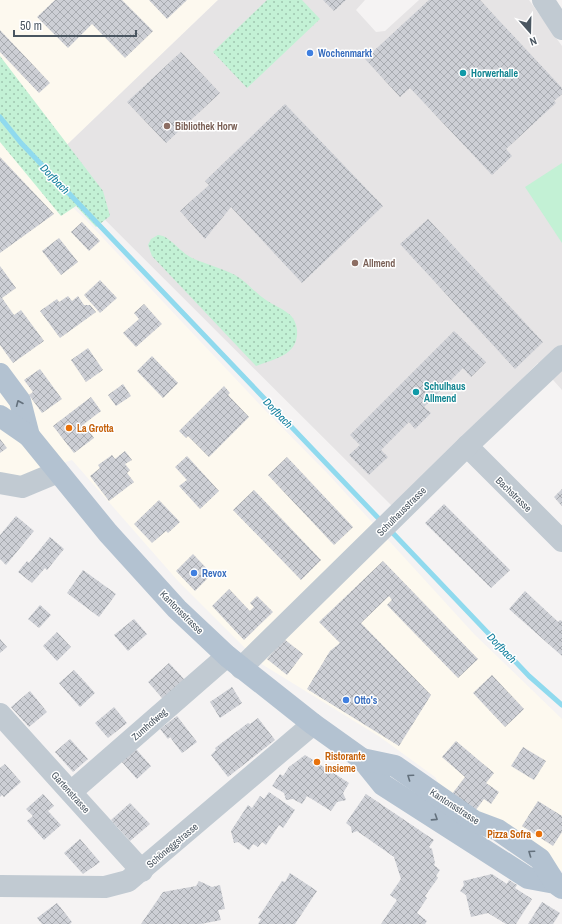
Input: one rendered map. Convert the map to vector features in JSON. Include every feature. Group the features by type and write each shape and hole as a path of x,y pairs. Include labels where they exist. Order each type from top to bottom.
{"main road":[{"name":"Kantonsstrasse","path":"0,374 20,401 29,436"},
{"name":"Kantonsstrasse","path":"0,416 29,436 108,533 177,609 234,662 313,724 362,759 394,766 474,821 498,830 540,860 559,885"}],"street":[{"path":"543,0 562,29"},
{"name":"Schulhausstrasse","path":"234,662 387,526 466,446 562,356"},
{"name":"Bachstrasse","path":"466,446 562,541"},
{"path":"0,482 22,487 58,472"},
{"name":"Zumhofweg","path":"71,792 234,662"},
{"name":"Gartenstrasse","path":"0,714 142,871"},
{"name":"Schöneggstrasse","path":"0,886 105,887 128,881 142,871 313,724"}],"shaded area":[{"path":"0,0 218,0 48,163 32,169 85,219 264,409 329,475 474,634 562,719 562,871 445,795 435,777 380,737 260,663 178,581 72,460 25,475 0,480"},
{"name":"Allmend","path":"218,0 365,0 356,10 376,32 385,31 419,0 529,0 562,46 562,390 538,363 392,506 48,163"}],"green space":[{"path":"267,0 302,0 320,19 247,88 213,52"},
{"path":"0,56 103,191 110,216 96,227 76,206 61,216 0,142"},
{"path":"562,163 562,243 525,187"},
{"path":"158,235 171,241 188,256 235,275 262,297 289,314 296,325 297,330 297,338 290,351 278,358 256,366 152,256 148,245 151,239"}],"building":[{"path":"55,0 122,0 153,31 125,58 92,24 68,48 37,17"},
{"path":"149,0 187,0 167,19"},
{"path":"323,0 346,0 334,11"},
{"name":"Horwerhalle","path":"429,0 480,0 562,88 562,94 554,101 556,103 506,149 512,156 492,175 410,88 400,97 365,59"},
{"path":"0,30 50,83 39,93 0,52"},
{"path":"181,52 220,93 166,143 127,102"},
{"path":"285,104 383,206 302,283 231,207 205,239 180,211 209,185 205,181"},
{"path":"0,157 54,214 0,253"},
{"path":"428,219 543,342 515,369 400,244"},
{"path":"82,222 100,241 89,251 71,232"},
{"path":"59,238 78,262 61,275 42,251"},
{"path":"0,266 16,288 2,298 14,315 21,310 44,341 13,363 0,345"},
{"path":"100,280 117,298 100,313 84,295"},
{"path":"68,296 72,301 78,296 84,305 90,305 96,312 60,338 40,311 57,299 59,302"},
{"path":"144,304 162,324 136,347 123,333 139,319 134,313"},
{"name":"Schulhaus Allmend","path":"454,331 486,362 471,377 463,368 424,407 431,413 415,429 409,422 381,450 388,457 369,475 349,455 360,445 350,435"},
{"path":"88,348 103,370 86,382 71,360"},
{"path":"152,356 178,383 163,398 137,371"},
{"path":"40,369 62,399 42,413 29,395 33,392 24,380"},
{"path":"123,384 131,396 116,406 108,395"},
{"path":"224,386 230,393 228,395 249,417 209,457 188,436 186,438 179,431"},
{"path":"91,397 101,411 84,424 94,438 74,453 53,426"},
{"path":"0,439 7,448 0,453"},
{"path":"125,451 132,460 125,464 130,470 127,473 134,482 109,501 90,476 100,468 98,465 112,455 115,459"},
{"path":"187,456 219,491 200,509 179,486 187,480 175,467"},
{"path":"287,457 353,527 334,545 268,475"},
{"path":"562,489 562,506 554,497"},
{"path":"254,490 321,560 301,580 233,510"},
{"path":"159,500 180,522 168,533 166,531 152,543 134,524"},
{"path":"444,504 510,570 491,588 425,523"},
{"path":"16,516 34,531 6,565 0,559 0,535"},
{"path":"50,537 64,549 47,570 45,568 32,583 18,572 27,561 29,563"},
{"name":"Revox","path":"193,554 212,574 195,591 176,571"},
{"path":"383,561 478,659 458,678 387,605 392,600 389,596 361,623 431,695 399,746 307,689 330,651 340,643 319,622"},
{"path":"83,570 116,594 99,617 67,593"},
{"path":"229,589 250,611 254,607 250,603 257,596 273,612 244,640 212,606"},
{"path":"525,591 558,622 560,620 562,621 562,656 509,609"},
{"path":"40,605 51,615 39,628 28,619"},
{"path":"134,619 147,634 128,651 114,635"},
{"path":"57,632 71,647 57,661 43,646"},
{"path":"0,639 7,647 0,653"},
{"path":"284,639 303,654 287,675 267,659"},
{"path":"169,663 185,680 163,699 148,682"},
{"path":"74,670 95,693 80,707 59,683"},
{"path":"492,675 524,709 505,727 473,693"},
{"path":"232,687 242,703 220,718 210,702"},
{"path":"30,691 47,712 29,727 11,707"},
{"path":"114,707 127,723 108,738 95,723"},
{"path":"177,716 197,742 182,753 170,737 168,739 160,729"},
{"path":"258,718 275,740 228,777 211,755 216,750 215,748 248,723 250,724"},
{"path":"70,739 88,759 73,772 55,752"},
{"path":"456,741 494,773 486,783 499,792 491,804 484,799 475,811 452,794 465,777 442,757"},
{"path":"523,747 546,761 534,780 511,766"},
{"path":"135,748 151,766 137,779 121,761"},
{"path":"305,755 349,783 343,793 346,800 337,802 331,811 307,796 302,804 293,799 286,800 284,793 272,786 280,774 283,776 289,767"},
{"path":"5,764 21,782 4,797 2,795 0,797 0,768"},
{"path":"269,792 295,810 283,828 279,825 266,845 262,842 258,847 253,844 249,850 238,842 234,843 231,831 248,805 252,808 260,796 264,799"},
{"path":"43,794 54,806 48,811 61,825 44,840 27,821 33,816 26,809"},
{"path":"366,794 434,840 429,847 432,849 435,863 434,865 440,870 436,876 438,878 425,896 427,898 417,913 427,921 425,924 381,924 397,900 390,895 401,879 394,857 357,831 352,833 351,827 346,823"},
{"path":"538,801 562,816 562,832 553,846 522,826"},
{"path":"130,803 150,824 130,841 111,820"},
{"path":"80,839 100,862 83,874 64,853"},
{"path":"290,873 317,891 295,924 258,924 261,919 258,918 282,881 285,882"},
{"path":"492,874 507,884 509,880 517,885 515,888 532,899 516,924 506,924 488,913 471,917 466,895 460,891 464,885 463,881"},
{"path":"199,881 212,887 220,885 225,909 218,910 221,920 201,924 141,924 163,892 196,886"},
{"path":"542,902 560,913 553,924 528,924"},
{"path":"57,903 72,922 70,924 42,924 37,918"}],"waterway":[{"name":"Dorfbach","path":"0,117 21,143 382,522"},
{"name":"Dorfbach","path":"389,529 529,676 562,705"}],"place":[{"name":"Wochenmarkt","path":"310,53"},
{"name":"Horwerhalle","path":"463,73"},
{"name":"Bibliothek Horw","path":"167,126"},
{"name":"Allmend","path":"355,263"},
{"name":"Schulhaus Allmend","path":"416,392"},
{"name":"La Grotta","path":"69,428"},
{"name":"Revox","path":"194,573"},
{"name":"Otto's","path":"346,700"},
{"name":"Ristorante insieme","path":"317,762"},
{"name":"Pizza Sofra","path":"539,834"}]}
